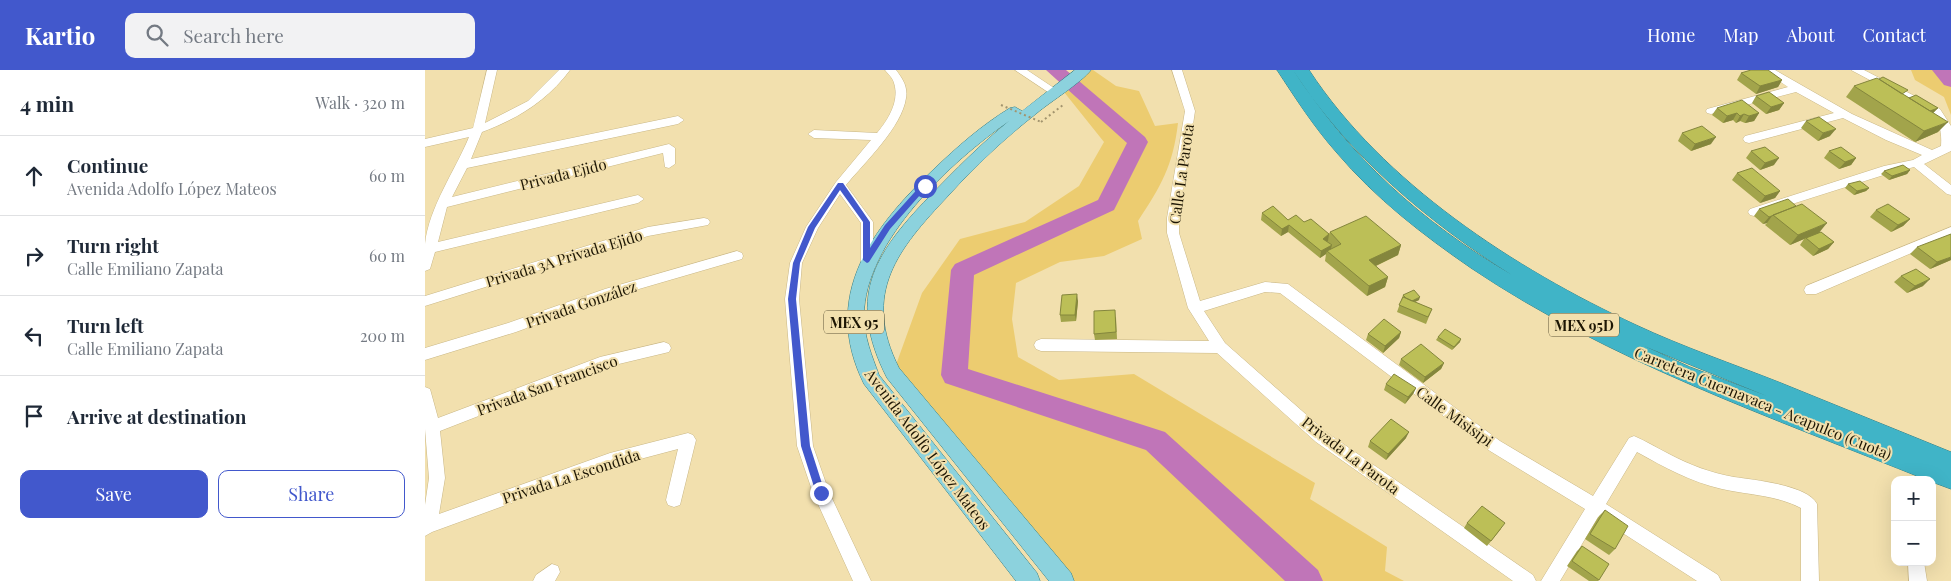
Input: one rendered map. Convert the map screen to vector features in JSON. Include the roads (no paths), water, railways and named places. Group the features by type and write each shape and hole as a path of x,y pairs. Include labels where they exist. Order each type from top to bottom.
{"highway":[{"name":"Carretera Cuernavaca - Acapulco (Cuota)","path":"1285,70 1303,100 1351,158 1376,183 1404,209 1447,242 1499,277 1621,344 1682,373 1951,479"},
{"name":"Carretera Cuernavaca - Acapulco (Cuota)","path":"1301,70 1323,104 1367,152 1422,201 1465,234 1515,268 1628,330 1951,462"}],"main road":[{"name":"MEX 95","path":"1059,91 1084,70"},
{"name":"Avenida Adolfo López Mateos","path":"1029,581 871,379 858,349 854,318 857,288 867,260 887,227 925,186 966,148 1008,115 1059,91"},
{"name":"Avenida Adolfo López Mateos","path":"1059,91 980,154 903,234 881,276 877,291 875,319 880,346 893,373 1063,581"}],"street":[{"path":"425,266 427,250 442,204 463,165 478,129 492,70"},
{"path":"425,143 478,129 527,106 565,70"},
{"path":"861,581 821,493 805,446 792,299 797,263 812,227 840,185 892,122 901,97 899,81 890,70"},
{"path":"1020,70 1059,91"},
{"name":"Calle La Parota","path":"1177,70 1190,111 1173,218 1173,233 1195,308"},
{"path":"1768,70 1797,88 1907,146 1933,155"},
{"path":"1755,212 1888,169 1916,162 1947,148 1948,130 1944,119 1937,111 1856,70"},
{"path":"1711,111 1797,88"},
{"path":"1749,139 1845,114"},
{"path":"463,165 679,120"},
{"path":"814,134 881,136"},
{"name":"Privada Ejido","path":"442,204 669,148 669,164"},
{"path":"1916,162 1951,191"},
{"path":"840,185 867,222 867,260"},
{"path":"427,250 638,199"},
{"name":"Privada 3A Privada Ejido","path":"425,302 648,232 704,222"},
{"path":"1811,290 1951,231"},
{"name":"Privada González","path":"425,354 511,328 605,294 737,256"},
{"name":"Calle Misisipi","path":"1195,308 1265,287 1283,288 1495,446 1595,506 1712,581"},
{"name":"Privada La Parota","path":"1195,308 1220,347 1321,437 1527,581"},
{"path":"1041,345 1220,347"},
{"name":"Privada San Francisco","path":"433,427 600,363 664,348"},
{"path":"425,393 433,427 438,466 434,502 426,527"},
{"name":"Privada La Escondida","path":"426,527 610,460 687,440 674,500"},
{"path":"1550,581 1634,443 1675,466 1711,479 1795,495 1809,504 1810,581"},
{"path":"1916,566 1918,581"}],"waterway":[{"path":"1055,70 1138,142 1106,205 963,270 954,375 1155,441 1307,581"},
{"path":"1941,70 1951,81"}]}
